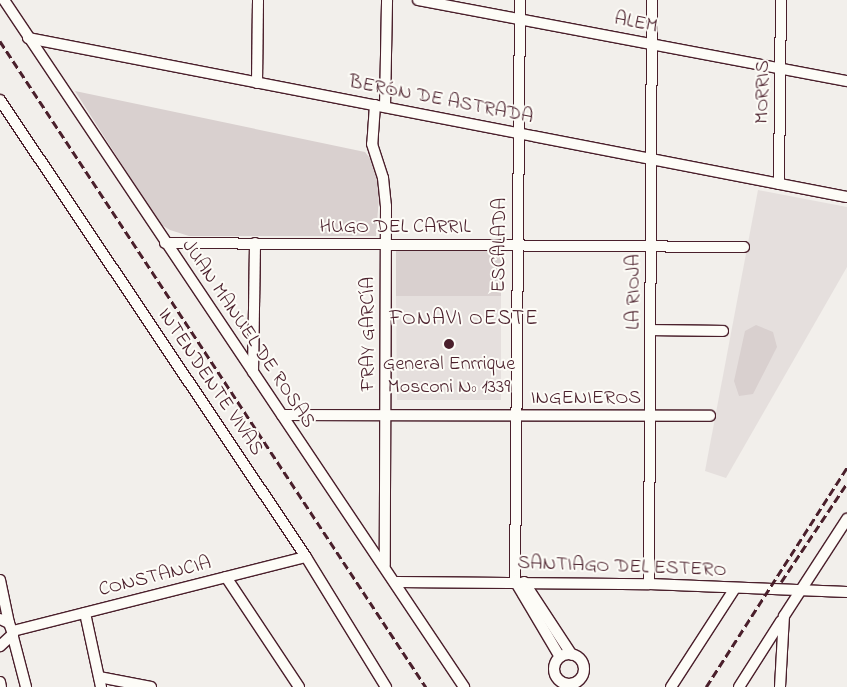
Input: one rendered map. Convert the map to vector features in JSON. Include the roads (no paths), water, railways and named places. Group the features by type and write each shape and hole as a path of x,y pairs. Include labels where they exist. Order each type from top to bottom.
{"street":[{"path":"257,83 258,0"},
{"name":"FRAY GARCÍA","path":"386,0 380,106 372,144 383,178 386,564"},
{"name":"ALEM","path":"418,0 847,81"},
{"name":"ESCALADA","path":"520,0 516,415 520,581"},
{"name":"LA RIOJA","path":"649,584 652,0"},
{"name":"MORRIS","path":"779,184 782,69 781,0"},
{"name":"JUAN MANUEL DE ROSAS","path":"4,5 253,373 386,564 464,687"},
{"name":"BERÓN DE ASTRADA","path":"28,38 847,197"},
{"name":"INTENDENTE VIVAS","path":"0,100 306,557 386,687"},
{"name":"HUGO DEL CARRIL","path":"166,243 744,247"},
{"path":"253,373 255,243"},
{"path":"651,330 723,331"},
{"name":"INGENIEROS","path":"282,415 710,416"},
{"path":"739,687 798,591 847,519"},
{"name":"CONSTANCIA","path":"9,628 85,613 306,557"},
{"path":"226,578 299,687"},
{"path":"0,580 9,628 26,687"},
{"path":"520,581 572,655 583,666 573,683 556,676 560,657 520,581"},
{"name":"SANTIAGO DEL ESTERO","path":"397,582 520,581 847,592"},
{"path":"671,687 735,588"},
{"path":"85,613 100,682 151,687"},
{"path":"780,687 784,616"},
{"path":"0,646 9,628"},
{"path":"560,657 572,655"},
{"path":"0,682 1,687"}],"railway":[{"path":"0,41 426,687"},
{"path":"706,687 847,467"},
{"path":"781,582 847,483"}],"place":[{"name":"General Enrrique Mosconi Nº 1339","path":"449,344"}],"district":[{"name":"FONAVI OESTE","path":"464,319"}]}
